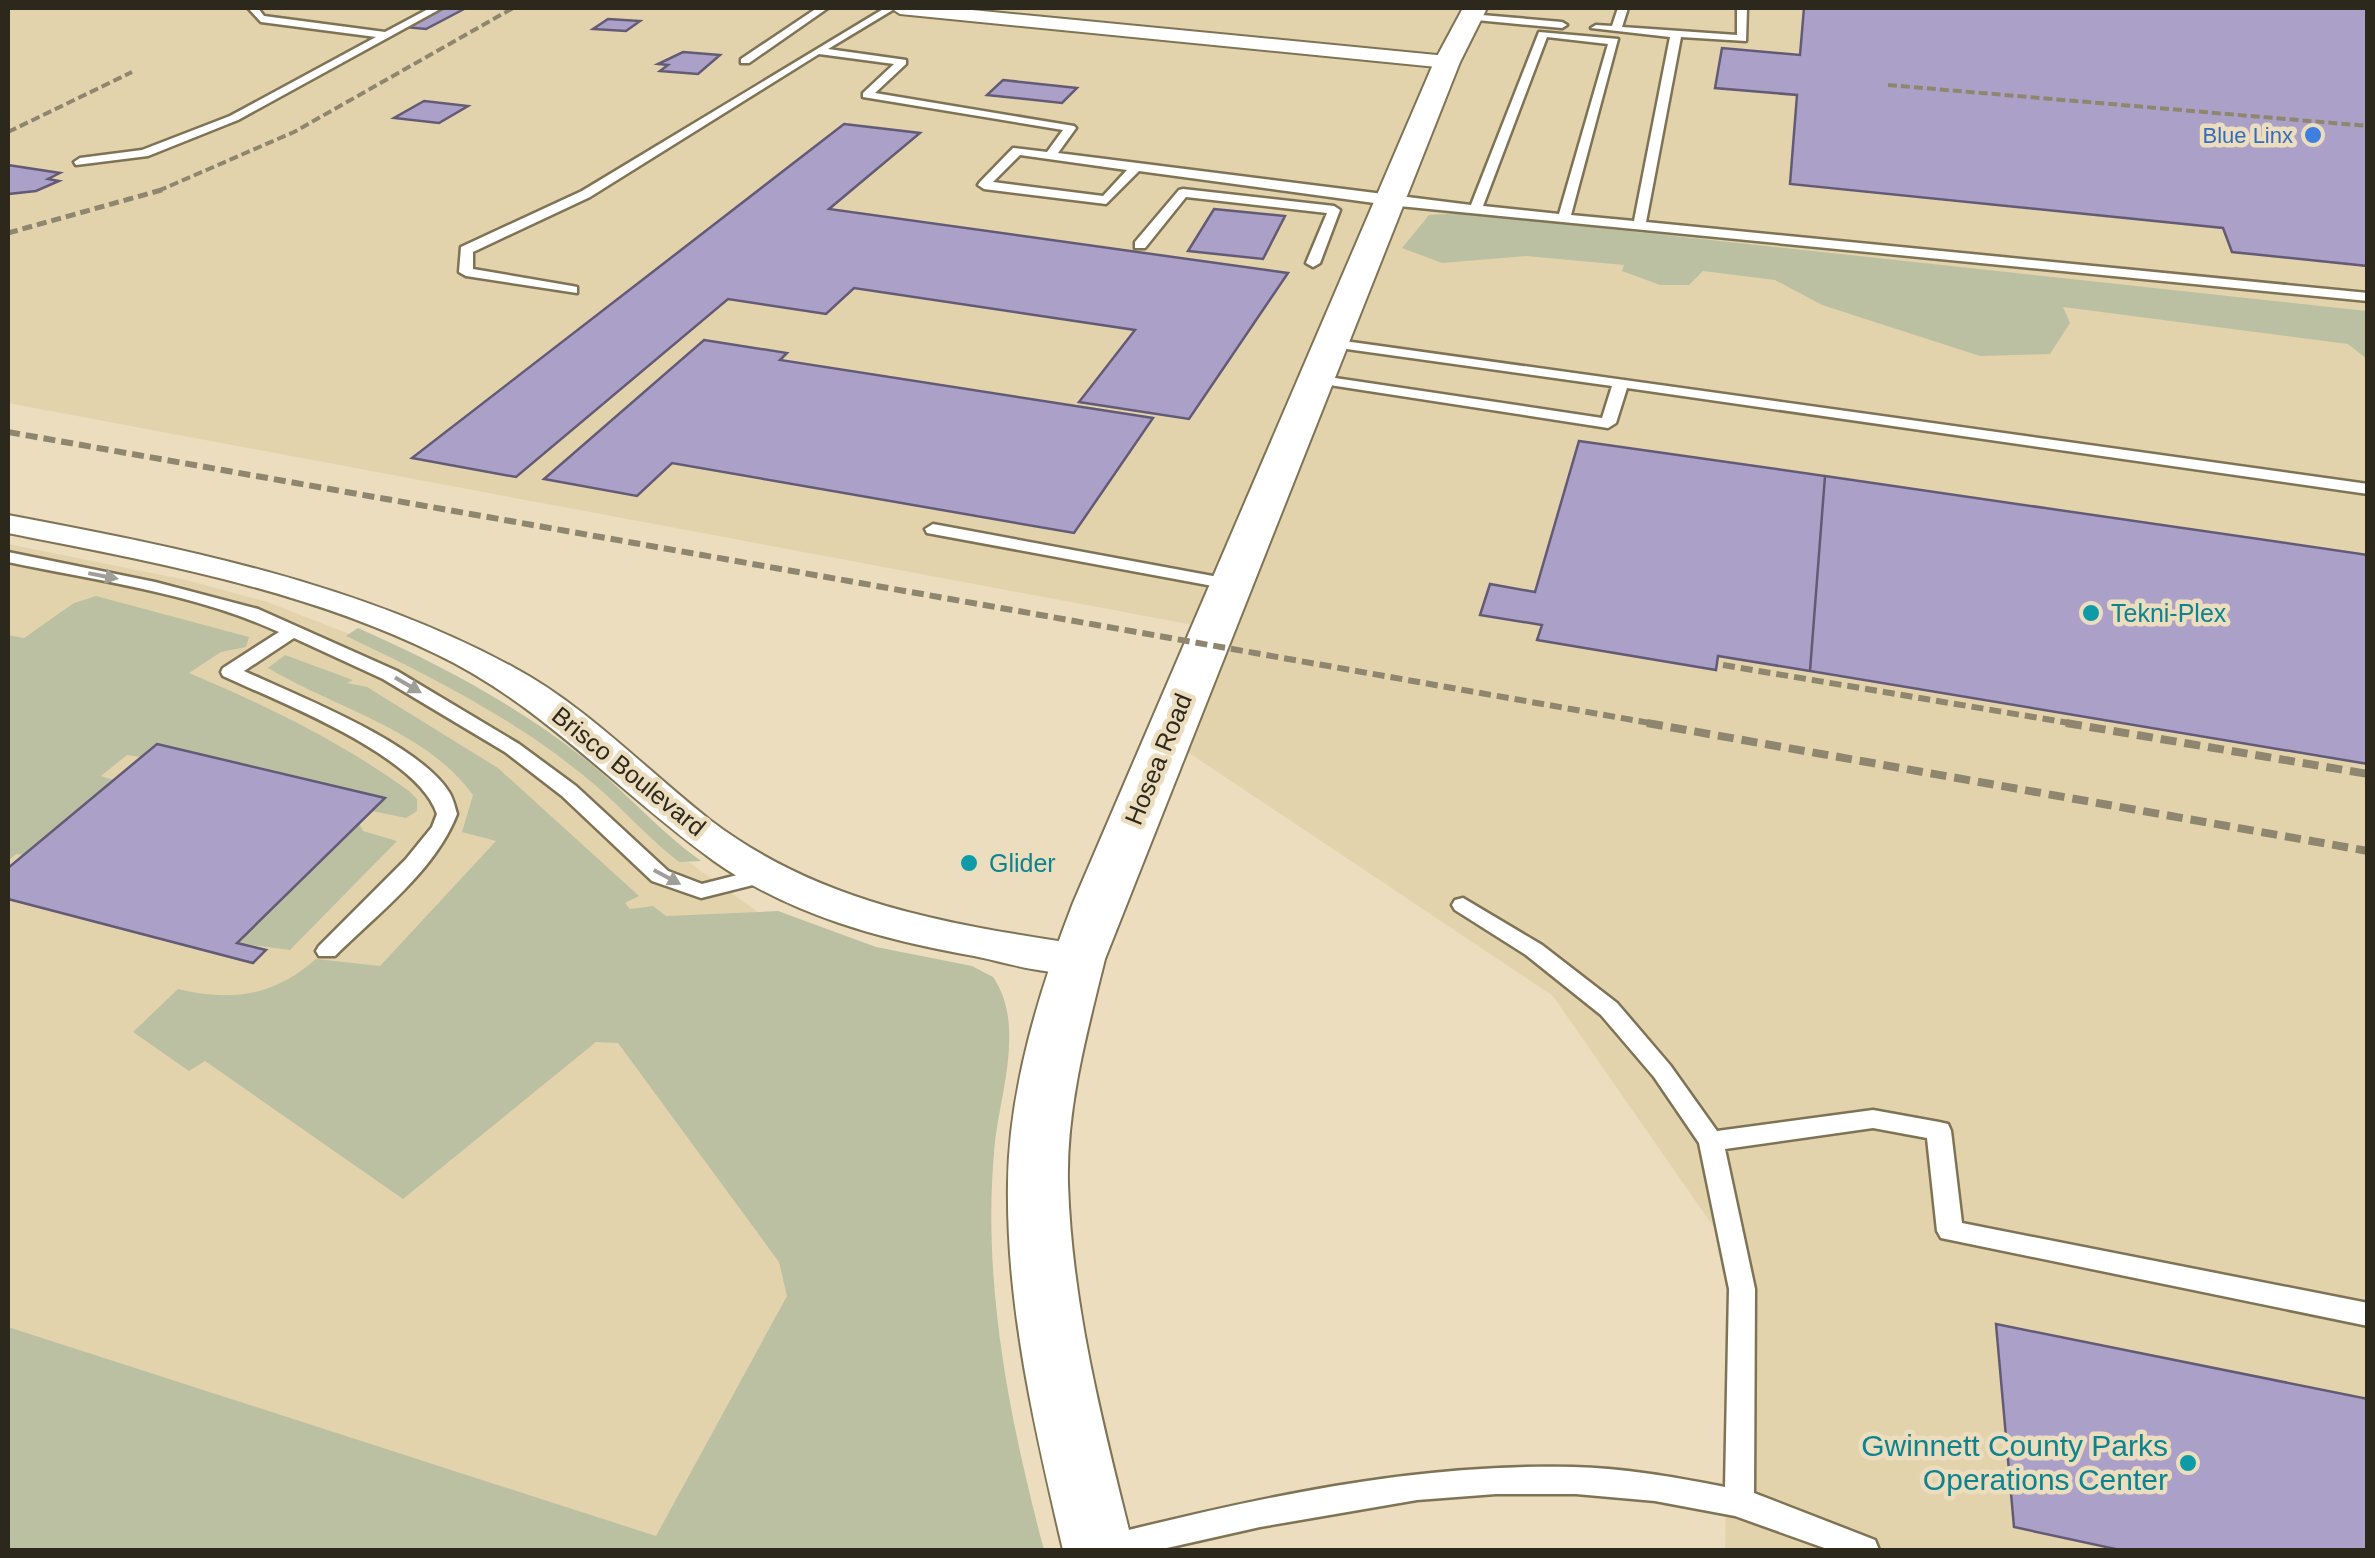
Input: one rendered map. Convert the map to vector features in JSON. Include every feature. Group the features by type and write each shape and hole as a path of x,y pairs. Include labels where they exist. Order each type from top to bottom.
{"street":[{"path":"900,8 994,12 1447,62"},
{"name":"Hosea Road","path":"1101,1550 1052,1355 1038,1182 1051,1062 1078,959 1314,379 1447,62 1473,12"},
{"name":"Brisco Boulevard","path":"8,524 234,570 316,594 443,646 505,677 572,720 701,830 764,875 858,916 1078,959"}],"lane":[{"path":"252,8 261,19 386,35"},
{"path":"80,162 144,153 234,118 437,8"},
{"path":"745,61 823,8"},
{"path":"572,290 466,272 466,250 586,194 890,8"},
{"path":"1616,29 1622,8"},
{"path":"1473,12 1742,39 1742,8"},
{"path":"1475,210 1543,34 1614,41 1564,219"},
{"path":"1639,226 1676,34"},
{"path":"817,51 902,62 867,95 1070,128 1050,156"},
{"path":"1136,167 1106,200 984,185 1016,151 1298,188 1389,201 2368,297"},
{"path":"1289,204 1298,188"},
{"path":"1140,245 1183,193 1334,210 1313,263"},
{"path":"1330,343 2368,489"},
{"path":"1314,379 1608,423 1621,383"},
{"path":"933,529 1229,584"},
{"path":"8,557 252,612 390,674 512,748 569,791 660,876 701,891 764,875"},
{"path":"291,632 230,672 410,763 446,801 447,816 435,840 327,951"},
{"path":"1463,905 1534,950 1609,1009 1662,1071 1711,1141 1742,1289 1739,1503"},
{"path":"1711,1141 1872,1118 1938,1131 1950,1231 2368,1315"},
{"path":"1101,1550 1265,1509 1430,1482 1645,1484 1739,1503 1864,1550"}],"shaded area":[{"path":"8,8 2367,8 2367,1550 1725,1550 1731,1252 1553,996 1174,743 1220,630 8,403"},
{"path":"8,544 186,580 267,602 409,657 542,736 680,856 766,918 977,1550 8,1550"}],"green space":[{"path":"1462,213 2367,311 2367,359 2348,344 2063,307 2070,323 2050,354 1980,356 1822,305 1775,280 1703,271 1689,285 1660,285 1622,271 1624,265 1526,256 1442,263 1402,248 1429,215"},
{"path":"96,596 249,637 246,647 221,652 189,673 330,740 409,791 417,799 417,811 406,818 372,811 384,797 157,744 141,757 127,755 101,776 114,780 23,855 16,854 8,861 8,635 24,638 74,603"},
{"path":"358,628 447,671 531,720 585,759 701,861 679,862 567,762 507,721 346,636"},
{"path":"285,655 353,680 347,683 367,687 498,768 639,896 625,903 630,909 653,906 666,916 778,911 876,947 972,966 993,977 1003,995 1009,1036 992,1193 995,1296 1009,1399 1044,1550 8,1550 8,1327 656,1536 787,1296 779,1262 618,1043 596,1042 403,1199 205,1061 189,1071 133,1032 178,989 216,995 251,993 284,981 316,959 380,966 496,841 462,832 473,795 431,753 268,668"},
{"path":"359,823 363,831 397,841 290,950 237,943"}],"building":[{"path":"440,8 466,8 426,29 404,27"},
{"path":"1804,8 2368,8 2368,266 2232,252 2223,228 1790,184 1797,95 1715,88 1722,48 1800,55"},
{"path":"608,19 640,21 626,31 593,29"},
{"path":"683,52 720,55 698,74 660,71 668,65 658,64"},
{"path":"1003,80 1077,88 1062,103 987,95"},
{"path":"424,101 468,106 439,123 394,118"},
{"path":"844,124 920,133 829,209 1288,273 1189,419 1079,402 1135,330 854,288 826,314 728,299 516,477 412,458"},
{"path":"8,165 60,173 48,179 59,181 36,191 8,194"},
{"path":"1214,209 1285,216 1263,259 1188,251"},
{"path":"704,340 787,353 780,360 1153,418 1074,533 672,463 637,496 544,479"},
{"path":"1579,441 1825,476 1810,671 1718,656 1716,670 1537,640 1542,625 1480,615 1490,584 1535,592"},
{"name":"Tekni-Plex","path":"1825,476 2368,555 2368,764 1810,671"},
{"path":"157,744 385,798 237,943 266,950 253,963 8,899 8,868"},
{"name":"Gwinnett County Parks Operations Center","path":"1996,1324 2368,1399 2368,1550 2120,1550 2014,1527"}],"railway":[{"path":"158,191 294,132 513,8"},
{"path":"8,132 132,72"},
{"path":"1888,85 2368,126"},
{"path":"158,191 165,189"},
{"path":"8,233 158,191"},
{"path":"8,432 1661,725"},
{"path":"1723,665 2081,725"},
{"path":"1647,723 2368,851"},
{"path":"2066,723 2368,774"}],"place":[{"name":"Blue Linx","path":"2313,135"},
{"name":"Tekni-Plex","path":"2091,613"},
{"name":"Glider","path":"969,863"},
{"name":"Gwinnett County Parks Operations Center","path":"2188,1463"}]}
